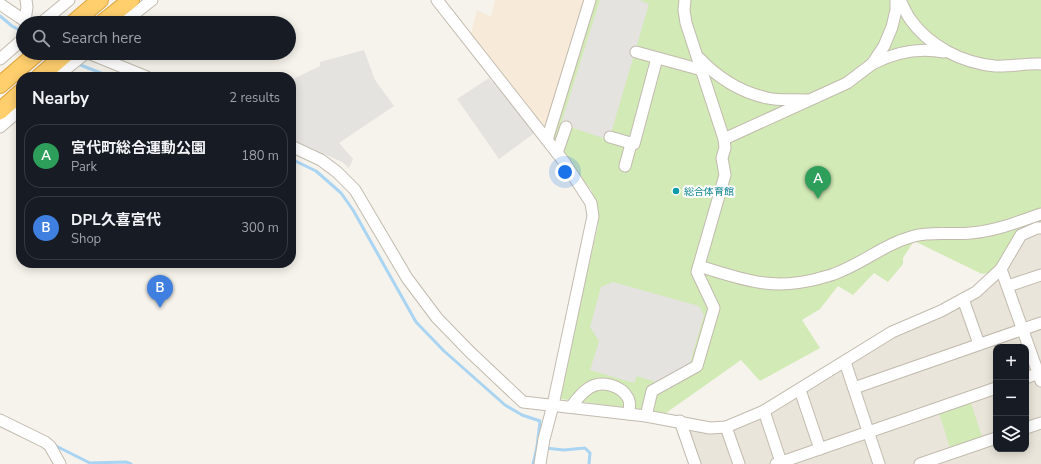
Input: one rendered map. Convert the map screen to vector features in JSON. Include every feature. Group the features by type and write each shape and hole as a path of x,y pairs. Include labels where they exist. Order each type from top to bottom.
{"highway":[{"path":"81,16 100,0"},
{"path":"111,16 131,0"},
{"path":"0,85 29,60"},
{"path":"45,72 59,60"},
{"path":"0,111 16,97"}],"street":[{"path":"26,0 27,16"},
{"path":"50,16 69,0"},
{"path":"132,16 152,0"},
{"path":"436,0 565,163 591,203 593,216 553,405 544,439 540,464"},
{"path":"547,140 590,0"},
{"path":"646,416 652,391 696,366 714,308 697,272 725,175 722,158 725,148 724,139 686,23 684,10 685,0"},
{"path":"872,64 884,46 892,27 896,10 896,0"},
{"path":"900,0 910,20 929,40 947,52"},
{"path":"0,4 18,16"},
{"path":"0,59 16,45"},
{"path":"724,139 847,83 872,64 888,56 931,49 947,52 977,63 995,66 1038,63"},
{"path":"636,52 702,70"},
{"path":"696,55 710,70 743,91 768,99 810,100"},
{"path":"624,166 631,144 634,144 657,58"},
{"path":"62,72 78,60"},
{"path":"104,60 134,72"},
{"path":"0,127 16,113"},
{"path":"557,153 566,127"},
{"path":"610,137 631,144"},
{"path":"296,148 321,160 337,172 355,190 407,278 437,318 470,352 523,402 646,416 680,421 710,428 726,427 764,411 892,332 941,311 976,292 1001,269 1021,235 1037,228 1041,228"},
{"path":"699,266 748,281 774,285 801,283 834,274 888,246 914,236 927,234 970,234 990,231 1041,214"},
{"path":"1001,269 1040,376 1029,378"},
{"path":"1008,286 1041,275"},
{"path":"963,299 979,344"},
{"path":"854,388 1041,323"},
{"path":"845,362 878,464"},
{"path":"572,407 579,396 589,388 606,384 615,387 628,397 630,404 629,414"},
{"path":"764,411 779,463 993,389"},
{"path":"800,390 820,449"},
{"path":"0,420 45,442 50,446 60,464"},
{"path":"680,421 694,464"},
{"path":"1029,427 1041,423"},
{"path":"726,427 739,464"},
{"path":"920,464 993,439"}],"shaded area":[{"path":"495,0 585,0 545,130 471,34 477,10 491,17"},
{"path":"600,0 640,0 649,4 609,140 561,124"},
{"path":"364,50 375,80 394,106 339,143 353,159 349,168 342,162 296,141 296,78 320,66 320,62"},
{"path":"489,78 536,132 499,159 457,99"},
{"path":"1041,224 1041,464 688,464 672,417 724,425 745,417 968,293 993,272 1019,231"},
{"path":"613,282 699,306 704,315 689,366 659,383 637,376 634,383 590,370 599,341 590,327 601,287"}],"green space":[{"path":"594,0 1041,0 1041,224 1037,224 993,272 982,274 914,241 903,258 903,264 888,282 874,273 853,295 838,286 820,309 802,320 820,348 760,381 741,360 666,413 561,399 559,395 598,225 598,207 591,190 551,139"},
{"path":"971,403 983,440 951,451 939,413"}],"waterway":[{"path":"0,16 16,28"},
{"path":"78,64 98,72"},
{"path":"296,161 316,171 341,193 353,210 416,322 444,351 505,405 522,415 540,421 537,447 540,448"},
{"path":"52,444 90,463 126,462 131,464"},
{"path":"533,464 537,447"},
{"path":"545,448 564,450 585,448 590,453 589,464"}],"place":[{"name":"総合体育館","path":"676,191"},
{"name":"宮代町総合運動公園","path":"818,199"},
{"name":"DPL久喜宮代","path":"160,308"}]}
